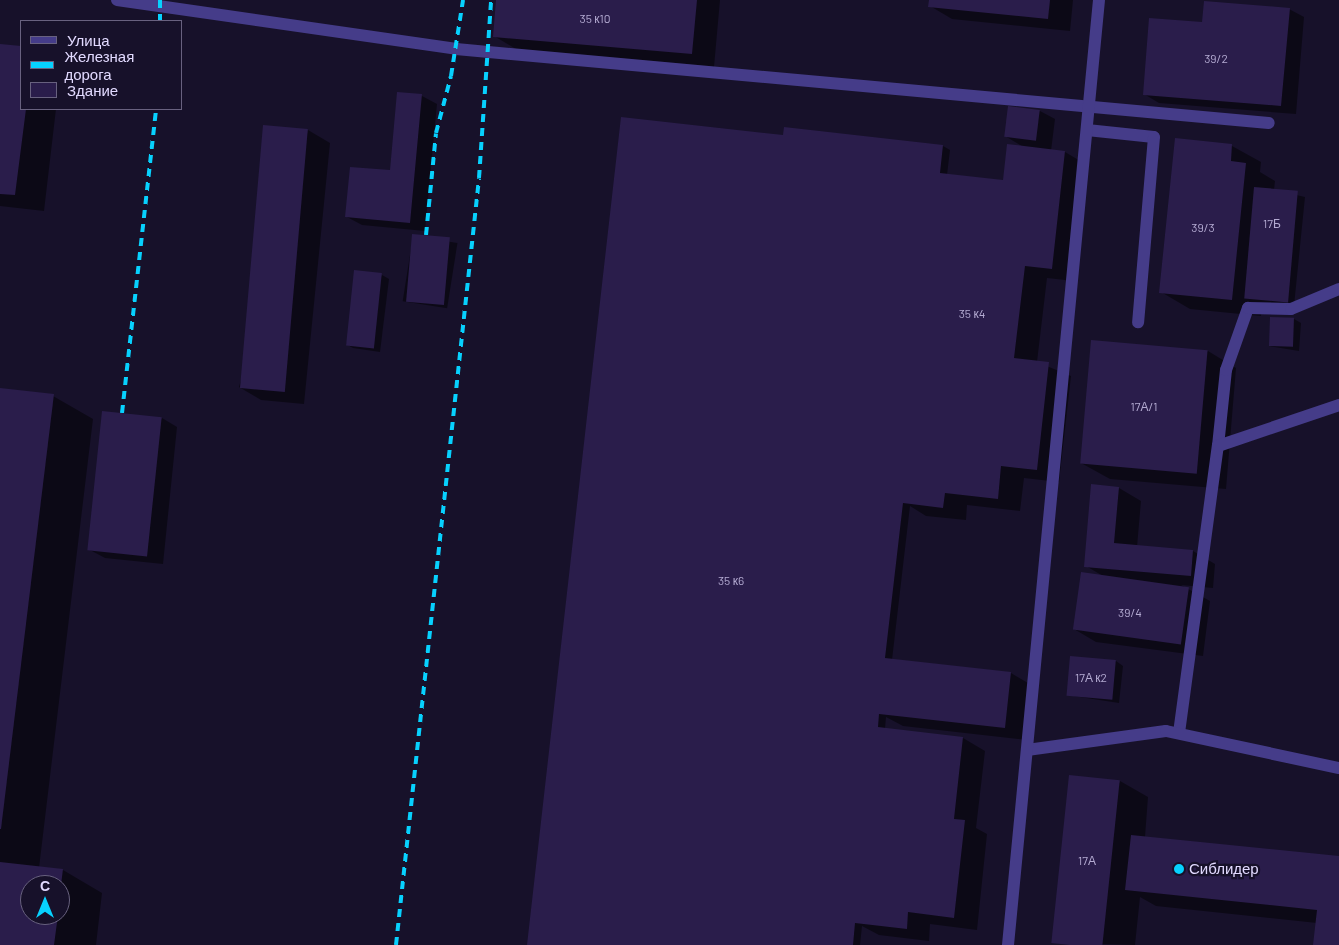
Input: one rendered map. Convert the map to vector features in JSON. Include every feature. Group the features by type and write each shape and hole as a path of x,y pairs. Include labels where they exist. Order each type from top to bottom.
{"lane":[{"path":"117,0 456,49 1089,104 1269,123"},
{"path":"1008,945 1099,0"},
{"path":"1087,130 1154,136 1138,322"},
{"path":"1179,733 1218,446 1226,370 1248,308 1291,309 1339,289"},
{"path":"1218,446 1339,405"},
{"path":"1027,750 1166,730 1339,768"}],"building":[{"path":"496,0 697,0 692,54 493,37"},
{"path":"929,0 1050,0 1048,19 928,7"},
{"path":"1204,1 1290,8 1281,106 1143,95 1149,18 1202,22"},
{"path":"0,44 20,46 20,110 26,110 15,195 0,194"},
{"path":"397,92 422,94 410,223 345,217 350,167 390,170"},
{"path":"1008,106 1040,110 1036,141 1004,137"},
{"path":"621,117 783,135 784,127 943,145 940,173 1003,180 1007,144 1065,151 1052,269 1025,266 1014,358 1049,362 1037,470 1001,466 998,499 945,493 943,508 903,503 885,658 1011,672 1005,728 879,714 878,727 963,737 954,819 965,820 954,918 908,912 907,929 855,923 853,945 527,945"},
{"path":"263,125 308,129 285,392 240,388"},
{"path":"1175,138 1232,144 1231,161 1246,163 1232,300 1159,293"},
{"path":"1254,187 1298,191 1288,302 1244,299"},
{"path":"412,234 450,237 444,305 406,302"},
{"path":"354,270 382,273 374,349 346,346"},
{"path":"1270,317 1294,318 1293,347 1269,346"},
{"path":"1091,340 1208,350 1197,474 1080,464"},
{"path":"0,388 54,394 1,829 0,829"},
{"path":"102,411 162,417 147,557 87,550"},
{"path":"1091,484 1119,487 1114,543 1193,550 1191,576 1084,567"},
{"path":"1081,572 1189,587 1181,645 1073,629"},
{"path":"1070,656 1116,660 1112,700 1067,696"},
{"path":"1069,775 1120,780 1102,945 1051,943"},
{"path":"1131,835 1339,856 1339,945 1313,945 1317,910 1125,890"},
{"path":"0,862 63,869 62,875 20,875 20,925 57,925 54,945 0,945"}],"railway":[{"path":"160,0 160,20"},
{"path":"426,235 436,133 451,76 463,0"},
{"path":"396,945 479,178 491,0"},
{"path":"122,413 156,110"}],"place":[{"name":"Сиблидер","path":"1179,869"}]}
